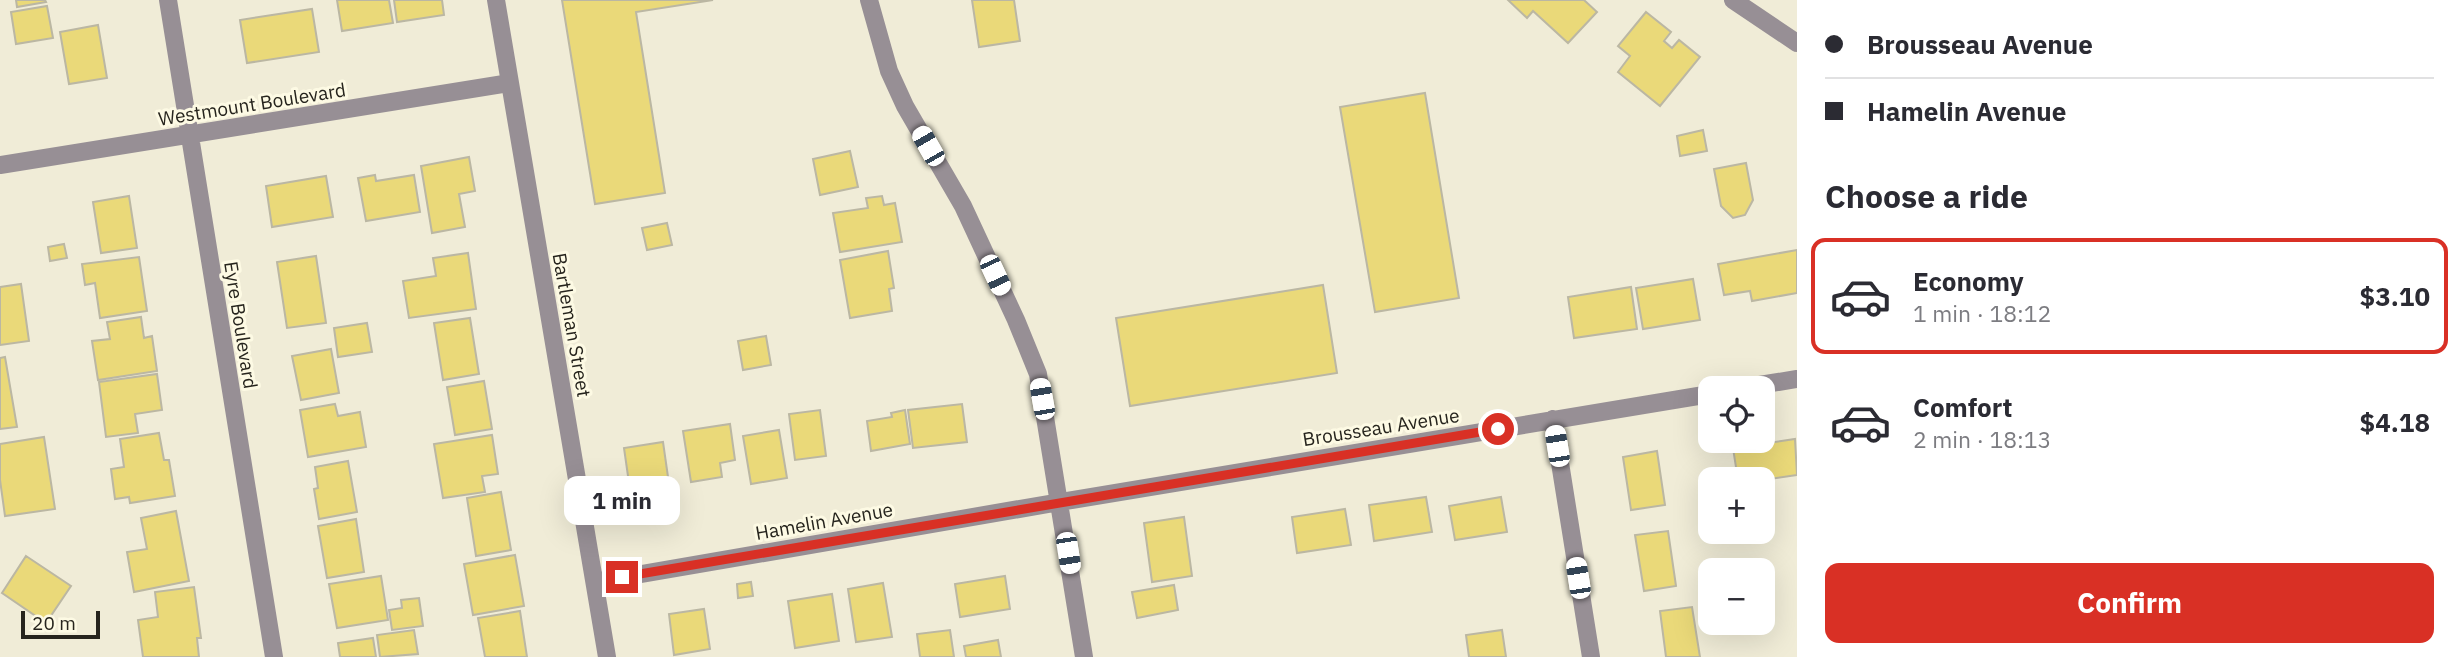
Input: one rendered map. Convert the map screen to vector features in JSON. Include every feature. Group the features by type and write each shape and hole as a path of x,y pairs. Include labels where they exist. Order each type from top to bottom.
{"street":[{"name":"Eyre Boulevard","path":"168,0 274,657"},
{"name":"Bartleman Street","path":"496,0 607,657"},
{"path":"869,0 894,82 963,206 1038,374 1084,657"},
{"path":"1733,0 1797,43"},
{"name":"Westmount Boulevard","path":"0,165 510,83"},
{"path":"1775,383 1797,379"},
{"name":"Brousseau Avenue","path":"1060,502 1698,396"},
{"path":"1553,419 1591,657"},
{"name":"Hamelin Avenue","path":"595,582 1060,502"}],"building":[{"path":"16,0 45,0 46,2 17,7"},
{"path":"337,0 389,0 393,23 342,31"},
{"path":"394,0 442,0 444,15 397,22"},
{"path":"562,0 713,0 636,12 665,193 595,204"},
{"path":"972,0 1014,0 1020,41 979,47"},
{"path":"1508,0 1584,0 1597,12 1568,43 1533,11 1527,18"},
{"path":"47,6 53,38 16,44 11,12"},
{"path":"312,9 319,52 247,63 240,20"},
{"path":"1646,12 1671,32 1664,41 1672,48 1679,40 1700,57 1660,106 1618,72 1630,56 1618,46"},
{"path":"98,25 107,78 69,84 60,32"},
{"path":"1425,93 1459,298 1375,312 1340,107"},
{"path":"1703,130 1707,151 1680,156 1677,136"},
{"path":"850,151 858,187 820,195 813,159"},
{"path":"469,157 475,191 459,194 465,227 432,233 421,166"},
{"path":"1746,163 1753,200 1745,215 1733,218 1721,206 1714,169"},
{"path":"375,175 376,181 414,175 420,212 366,221 358,178"},
{"path":"326,176 333,217 272,227 266,186"},
{"path":"129,196 137,248 101,253 93,202"},
{"path":"882,196 884,205 895,203 902,242 840,252 833,213 868,208 866,198"},
{"path":"667,223 672,245 647,250 642,228"},
{"path":"64,244 67,258 50,261 48,247"},
{"path":"1797,250 1797,293 1752,301 1750,291 1724,295 1718,264"},
{"path":"888,251 894,288 889,289 892,311 850,318 840,260"},
{"path":"468,253 476,309 409,318 403,281 436,276 433,258"},
{"path":"316,256 326,323 287,328 277,262"},
{"path":"139,257 147,311 100,318 95,283 85,285 82,264"},
{"path":"1693,279 1700,320 1643,329 1636,288"},
{"path":"21,284 29,341 0,345 0,287"},
{"path":"1323,285 1337,373 1130,406 1116,318"},
{"path":"1631,287 1637,329 1574,338 1568,297"},
{"path":"141,317 144,338 152,336 157,371 98,380 92,341 110,339 107,322"},
{"path":"470,318 479,374 443,380 434,323"},
{"path":"367,323 372,352 338,357 334,328"},
{"path":"766,336 771,365 743,370 738,341"},
{"path":"331,349 339,393 301,400 292,356"},
{"path":"5,357 17,427 0,429 0,358"},
{"path":"157,374 162,410 135,414 138,433 106,437 99,382"},
{"path":"484,381 492,429 455,435 447,387"},
{"path":"335,404 338,416 360,412 366,447 308,457 300,410"},
{"path":"962,404 967,442 913,448 908,410"},
{"path":"820,410 826,456 795,460 789,414"},
{"path":"905,410 910,444 871,451 867,421 892,417 891,413"},
{"path":"730,424 735,460 720,463 722,477 691,482 683,431"},
{"path":"779,430 787,478 751,484 743,436"},
{"path":"159,433 164,460 169,460 175,496 130,503 129,497 115,499 111,469 124,467 120,439"},
{"path":"492,435 498,474 482,476 485,492 443,498 434,444"},
{"path":"44,437 55,509 5,516 0,480 0,444"},
{"path":"1795,439 1797,475 1775,478 1775,467 1736,467 1734,453 1775,453 1775,442"},
{"path":"663,442 669,484 630,490 624,448"},
{"path":"1657,451 1665,505 1631,510 1623,457"},
{"path":"348,461 357,512 319,519 314,489 318,488 315,467"},
{"path":"501,492 511,550 476,556 467,498"},
{"path":"1426,497 1432,532 1374,541 1369,505"},
{"path":"1501,497 1507,532 1455,540 1449,506"},
{"path":"1345,509 1351,545 1297,553 1292,517"},
{"path":"176,511 189,581 134,592 127,552 147,549 141,518"},
{"path":"1184,517 1192,576 1152,582 1144,523"},
{"path":"356,519 364,572 327,578 318,526"},
{"path":"1668,531 1676,586 1644,591 1635,535"},
{"path":"515,555 524,606 473,615 464,564"},
{"path":"26,556 71,586 46,623 2,593"},
{"path":"381,576 388,620 337,628 329,584"},
{"path":"1005,576 1010,609 960,617 955,584"},
{"path":"751,582 753,596 738,598 737,584"},
{"path":"883,583 892,637 856,642 848,589"},
{"path":"1174,585 1178,610 1137,618 1132,592"},
{"path":"194,587 201,638 197,638 199,657 143,657 138,620 158,617 155,592"},
{"path":"832,594 839,641 795,648 788,601"},
{"path":"419,598 423,626 392,630 389,610 402,608 401,600"},
{"path":"1692,607 1700,657 1666,657 1660,611"},
{"path":"704,609 710,649 674,655 669,614"},
{"path":"520,611 527,657 485,657 478,618"},
{"path":"414,630 418,654 380,657 377,635"},
{"path":"950,630 954,657 920,657 917,634"},
{"path":"1502,630 1506,657 1469,657 1466,635"},
{"path":"373,638 376,657 340,657 338,643"},
{"path":"998,640 1001,657 966,657 964,646"}],"route":[{"path":"622,577 1498,429"}]}
